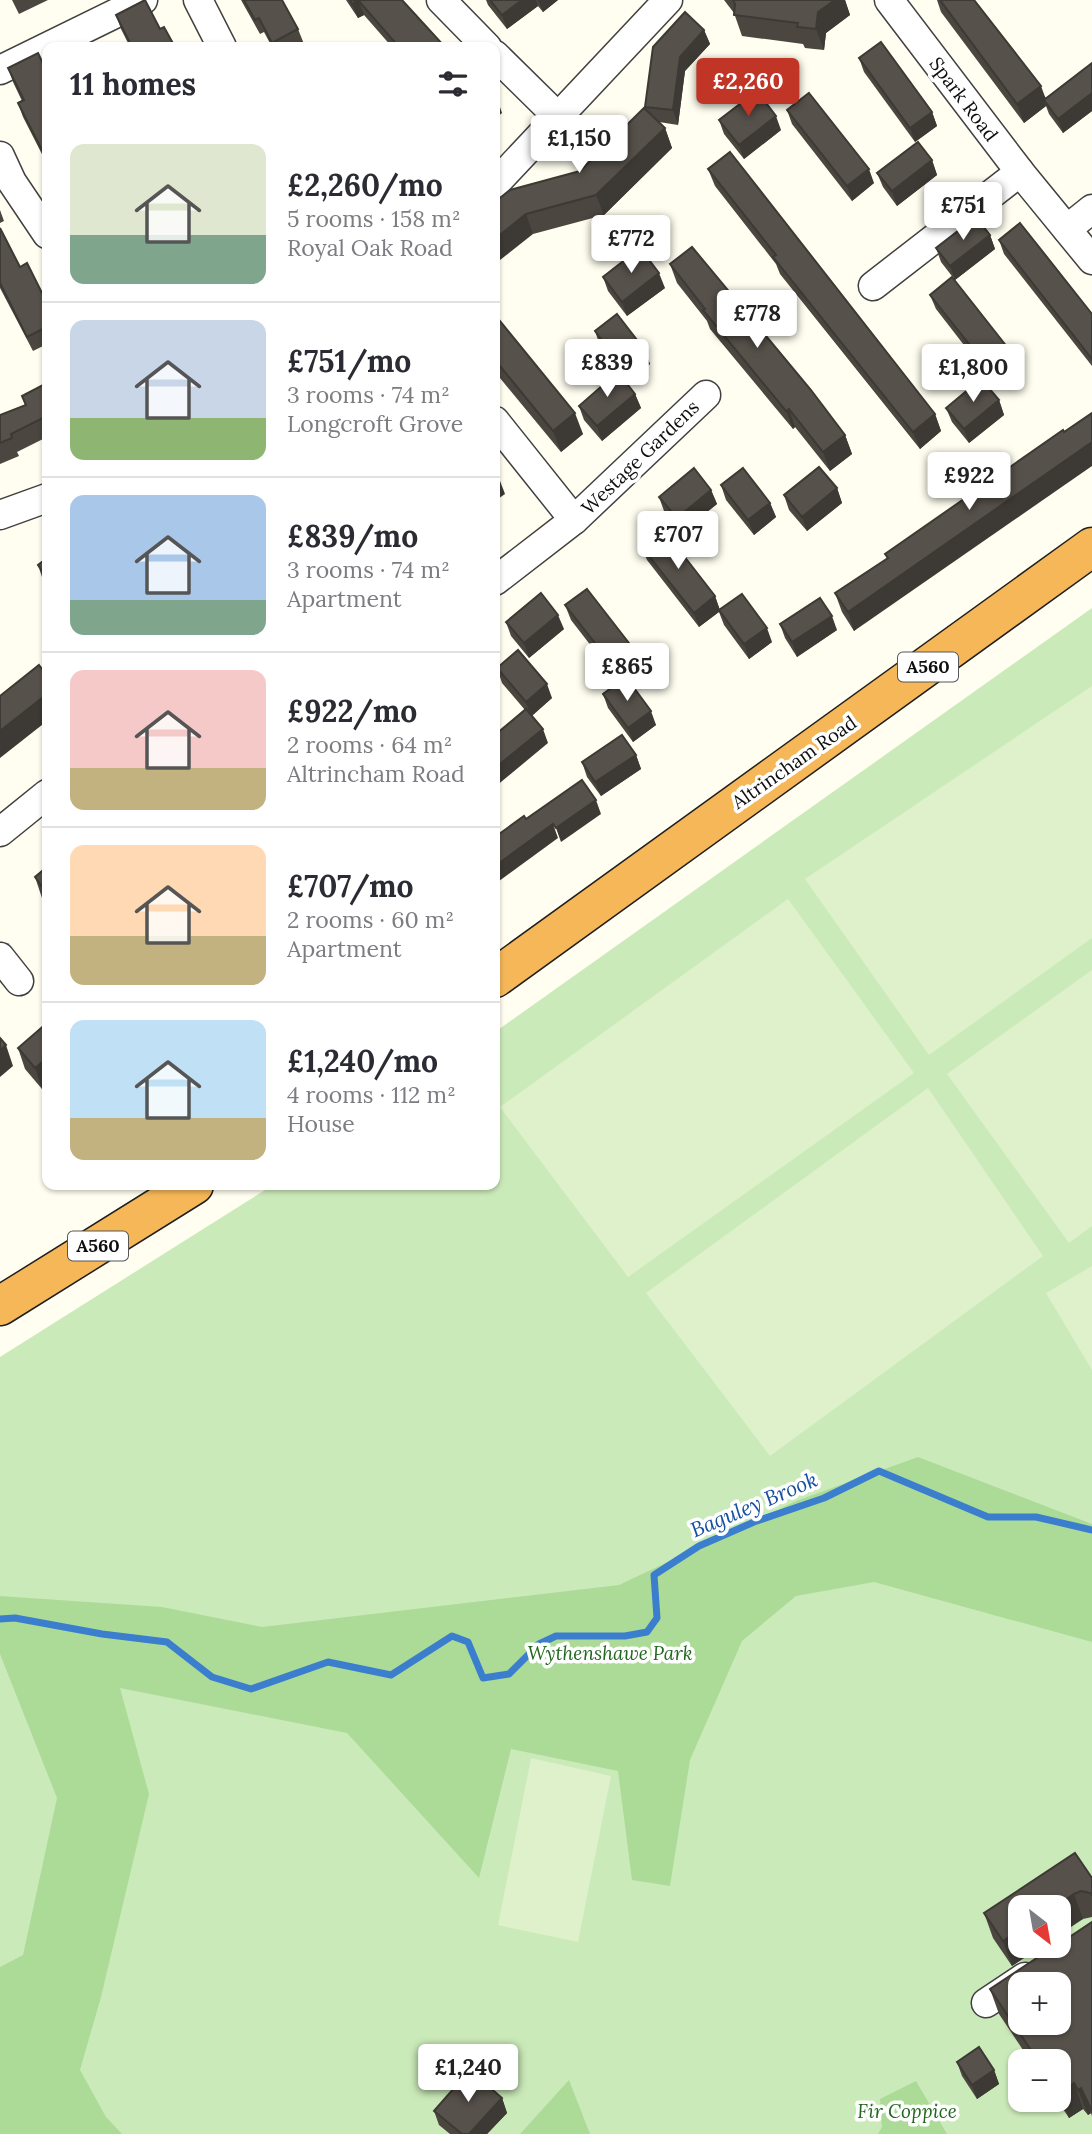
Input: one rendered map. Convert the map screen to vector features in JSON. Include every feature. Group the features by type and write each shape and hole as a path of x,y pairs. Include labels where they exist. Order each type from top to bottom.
{"highway":[{"name":"Altrincham Road","path":"500,974 1092,547"},
{"name":"A560","path":"4,1297 186,1190"}],"street":[{"path":"57,42 143,0"},
{"path":"198,0 219,42"},
{"path":"441,0 482,42"},
{"path":"500,179 668,0"},
{"name":"Spark Road","path":"889,0 1020,172 1092,260"},
{"path":"0,70 42,49"},
{"path":"500,60 559,118"},
{"path":"0,156 12,182 42,227"},
{"path":"873,286 1020,172"},
{"path":"1067,229 1092,209"},
{"name":"Westage Gardens","path":"500,577 574,520 706,395"},
{"name":"Westage Gardens","path":"500,427 574,520"},
{"path":"0,515 42,500"},
{"path":"0,832 42,798"},
{"path":"0,957 19,981"},
{"path":"986,2003 1049,1961"}],"green space":[{"name":"Wythenshawe Park","path":"1092,608 1092,2134 0,2134 0,1357 265,1190 500,1190 500,1028"},
{"path":"1092,686 1092,938 929,1055 805,879"},
{"path":"788,899 914,1073 628,1277 500,1107"},
{"path":"1092,970 1092,1226 1069,1243 947,1074"},
{"path":"928,1088 1043,1256 770,1456 646,1293"},
{"path":"1092,1266 1092,1370 1046,1293"},
{"path":"918,1457 1092,1524 1092,1642 874,1582 796,1596 742,1641 690,1760 670,1886 632,1880 618,1771 511,1749 479,1878 347,1733 120,1688 149,1794 101,1997 80,2070 106,2117 122,2134 0,2134 0,1967 23,1955 57,1798 0,1654 0,1596 162,1607 262,1627 619,1585 796,1501"},
{"path":"531,1758 611,1776 578,1942 498,1925"},
{"path":"569,2080 590,2134 520,2134"},
{"name":"Fir Coppice","path":"916,2081 947,2134 878,2134 882,2127 880,2099"}],"building":[{"path":"145,0 160,29 164,27 172,42 130,42 116,15"},
{"path":"244,0 282,0 298,29 271,42 259,18 255,20"},
{"path":"358,0 402,0 440,42 395,42"},
{"path":"490,0 522,0 502,15"},
{"path":"733,0 835,0 818,12 816,29 797,27 798,23 734,15"},
{"path":"940,0 974,0 1041,86 1017,104"},
{"path":"685,12 704,30 680,57 673,110 645,107 653,47"},
{"path":"881,42 932,112 910,128 859,58"},
{"path":"38,53 42,61 42,150 18,103 24,100 8,68"},
{"path":"1092,63 1092,93 1058,119 1044,100"},
{"path":"757,91 776,116 739,145 719,120"},
{"path":"809,93 869,169 847,186 787,110"},
{"path":"644,108 665,128 596,195 526,214 500,235 500,198 510,190 580,171"},
{"path":"918,142 932,160 892,191 877,173"},
{"path":"730,152 935,414 913,432 773,257 776,255 708,169"},
{"path":"976,217 990,235 950,266 936,248"},
{"path":"1020,223 1092,314 1092,359 999,240"},
{"path":"0,228 20,267 27,263 42,293 42,330 27,337 0,283"},
{"path":"692,247 845,435 823,452 703,310 705,309 670,264"},
{"path":"640,248 659,273 622,302 603,277"},
{"path":"952,277 1015,357 993,374 930,295"},
{"path":"617,314 644,349 622,367 595,331"},
{"path":"500,321 575,413 553,431 500,366"},
{"path":"618,372 635,394 597,426 579,406"},
{"path":"981,379 999,400 964,429 946,408"},
{"path":"42,386 42,418 11,434 12,438 0,443 0,415 26,405 22,396"},
{"path":"1092,413 1092,442 848,612 835,593 888,558 885,554 1063,430 1064,432"},
{"path":"819,467 837,488 802,517 784,495"},
{"path":"694,468 711,490 677,518 659,497"},
{"path":"743,468 770,503 748,520 721,485"},
{"path":"663,529 715,596 694,613 641,546"},
{"path":"587,589 639,656 618,672 565,605"},
{"path":"541,593 558,615 524,643 506,622"},
{"path":"742,594 767,628 744,644 719,610"},
{"path":"820,598 832,616 792,642 780,624"},
{"path":"518,650 547,684 526,702 500,672 500,665"},
{"path":"39,665 42,669 42,698 0,731 0,696"},
{"path":"626,677 651,711 628,728 603,694"},
{"path":"526,709 543,729 500,764 500,731"},
{"path":"622,735 636,755 595,782 582,762"},
{"path":"582,780 596,800 556,828 553,824 500,862 500,833 524,816 526,819"},
{"path":"42,871 42,886 35,877"},
{"path":"42,1027 42,1062 35,1068 18,1048"},
{"path":"0,1038 6,1045 0,1050"},
{"path":"1075,1853 1092,1878 1092,1895 1081,1891 1071,1896 1011,1895"},
{"path":"1008,1897 1008,1937 1003,1941 984,1913"},
{"path":"1092,1922 1092,2111 1081,2088 1078,2090 1074,2083 1071,2085 1071,2049 1030,2049 1021,2035 1071,2035 1071,1972 1016,1972 1037,1958 1071,1958 1071,1936"},
{"path":"1008,1977 1008,2016 990,1989"},
{"path":"979,2047 994,2070 972,2085 957,2062"},
{"path":"470,2070 502,2098 469,2134 462,2134 434,2111"}],"waterway":[{"name":"Baguley Brook","path":"0,1619 15,1618 102,1634 167,1642 212,1677 251,1689 328,1662 391,1675 452,1636 468,1642 483,1678 509,1674 539,1644 556,1636 625,1636 647,1632 657,1618 654,1575 699,1546 754,1522 824,1498 879,1471 988,1517 1036,1517 1092,1530"}]}
